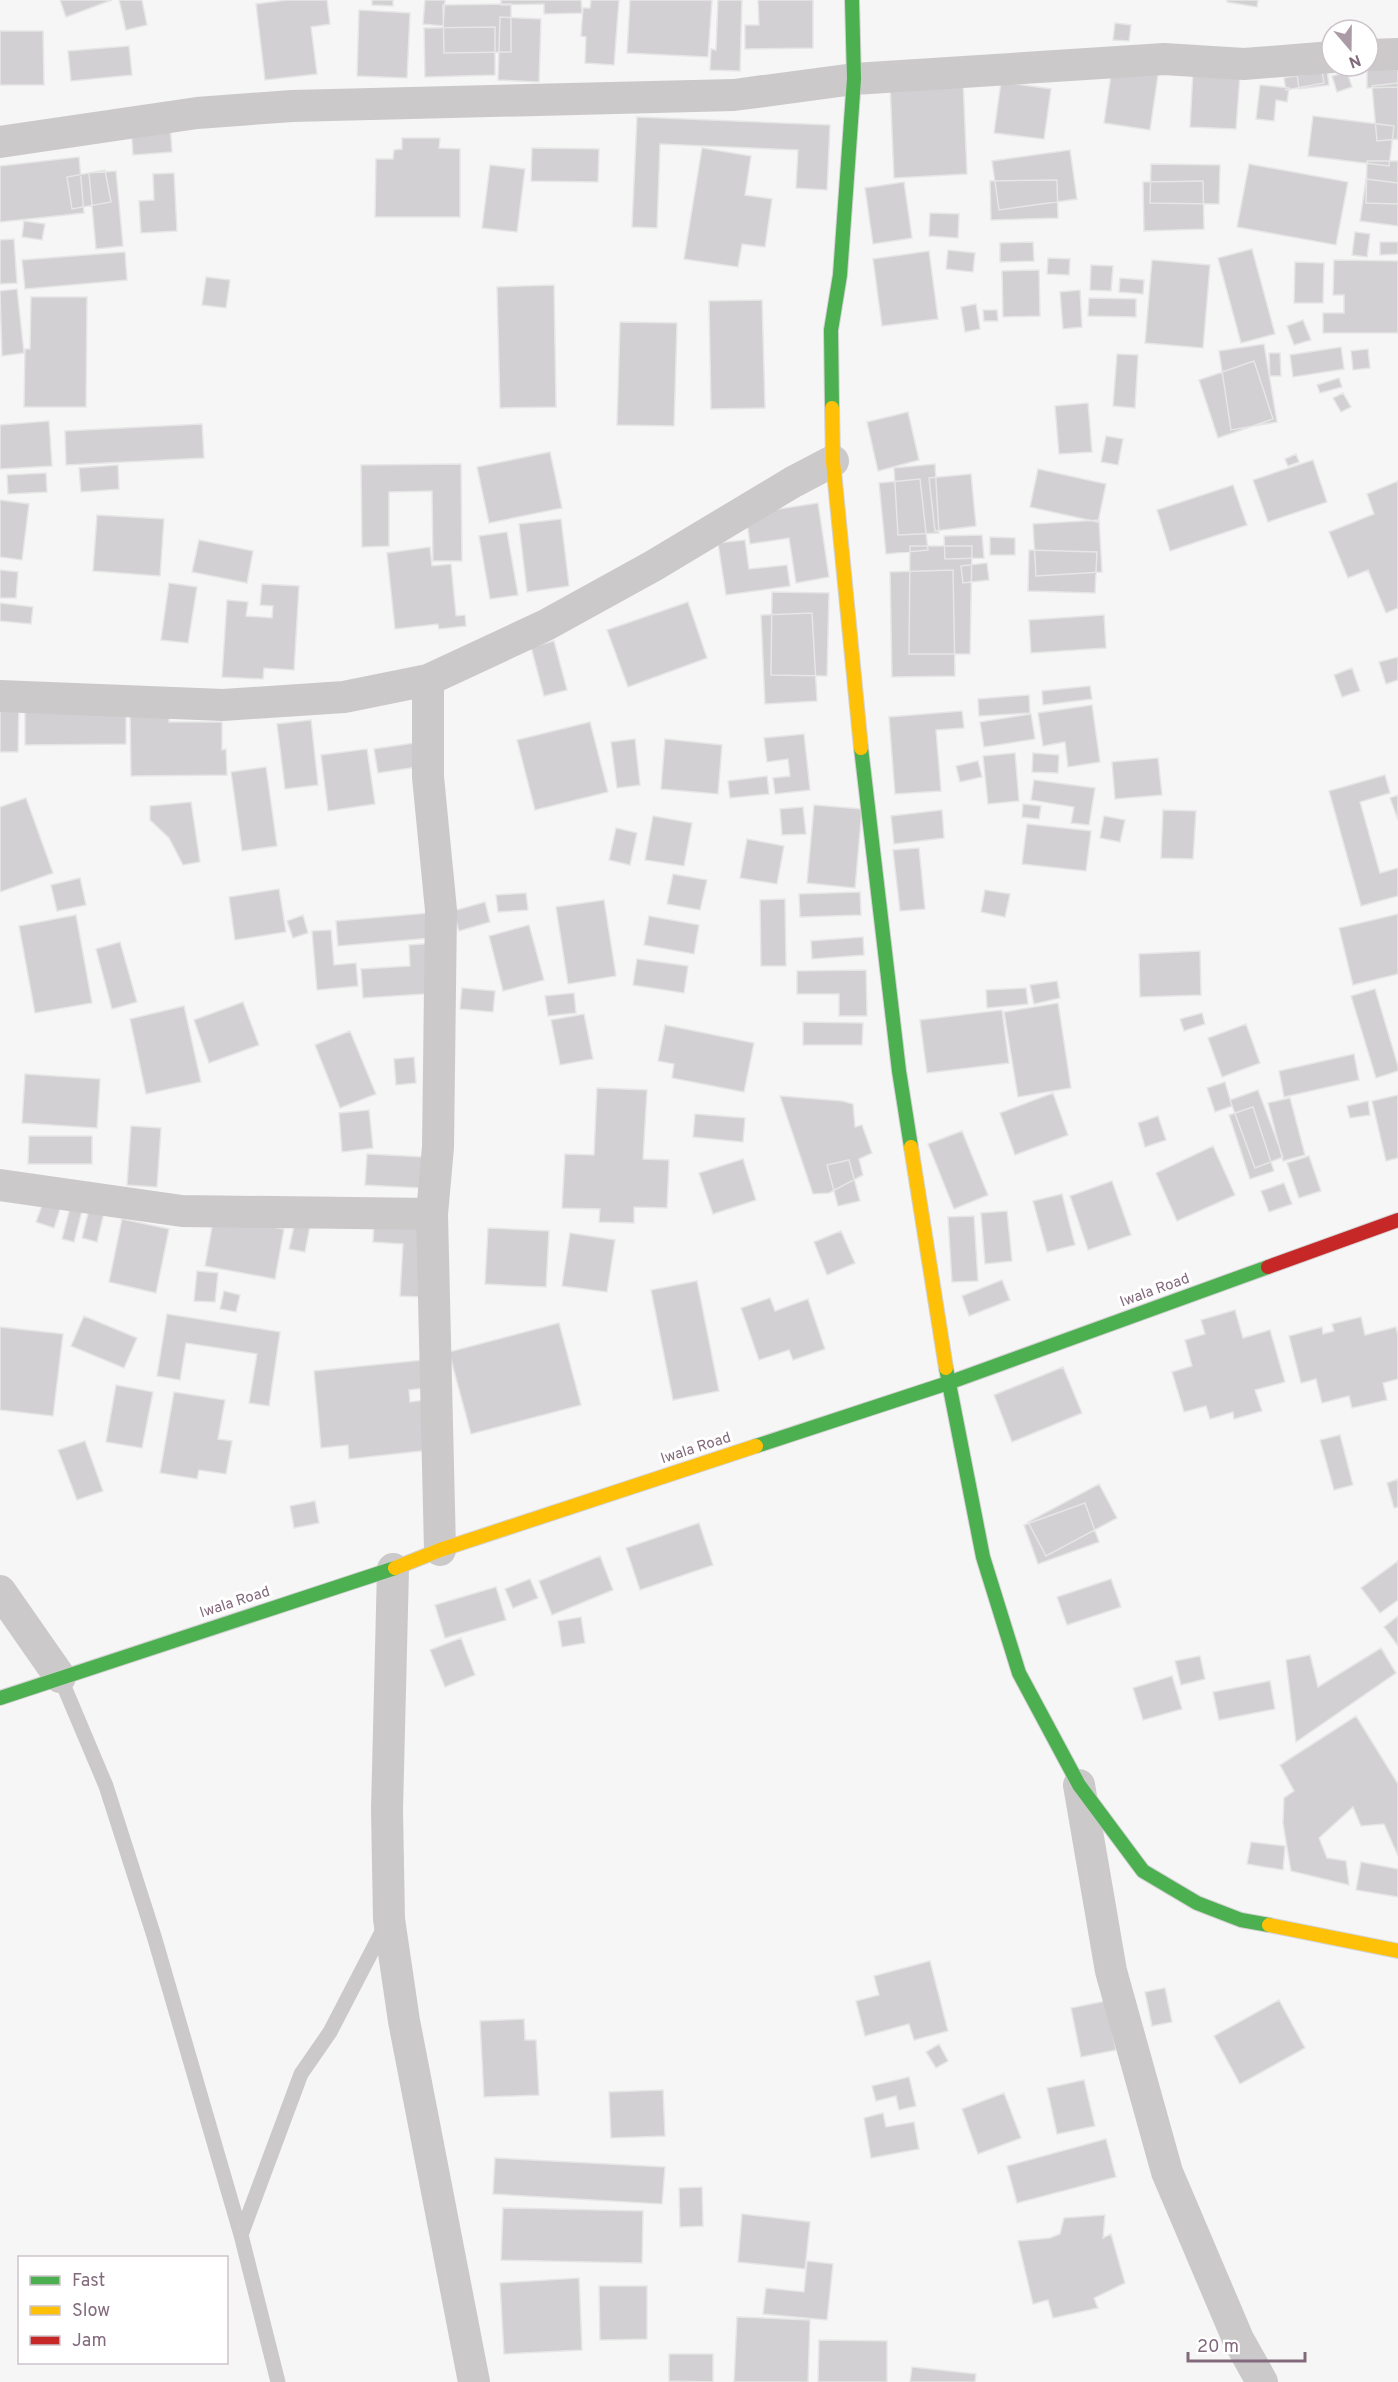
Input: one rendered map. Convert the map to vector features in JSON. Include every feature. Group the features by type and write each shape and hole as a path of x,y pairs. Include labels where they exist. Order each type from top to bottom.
{"street":[{"path":"852,0 854,79 840,275 831,330 833,461 858,719 899,1071 948,1383 982,1557 1019,1672 1079,1785 1143,1871 1197,1903 1241,1920 1398,1950"},
{"path":"1380,55 1398,54"},
{"path":"0,142 197,113 304,106 734,95 854,79 1164,59 1244,64 1320,58"},
{"path":"0,696 223,705 344,697 428,680 546,625 653,566 793,482 833,461"},
{"path":"428,680 428,777 441,910 438,1147 432,1214 440,1550"},
{"path":"0,1185 182,1211 432,1214"},
{"name":"Iwala Road","path":"0,1698 948,1383 1398,1220"},
{"path":"393,1569 387,1810 389,1919 404,2021 474,2382"},
{"path":"0,1592 60,1677"},
{"path":"1079,1785 1111,1971 1167,2172 1238,2339 1262,2382"}],"lane":[{"path":"60,1677 106,1786 154,1936 241,2235 278,2382"},
{"path":"241,2235 301,2074 330,2032 389,1919"}],"building":[{"path":"60,0 112,0 66,17"},
{"path":"119,0 142,0 147,25 126,30"},
{"path":"287,0 327,0 330,24 311,27 317,74 265,80 256,4"},
{"path":"372,0 393,0 393,6 372,5"},
{"path":"425,0 445,0 443,26 423,24"},
{"path":"501,0 581,0 582,13 544,14 544,4 501,5"},
{"path":"591,0 619,0 614,65 585,63 586,37 581,36 583,8 590,8"},
{"path":"630,0 712,0 708,57 627,53"},
{"path":"718,0 742,0 740,71 710,70 711,49 716,50"},
{"path":"758,0 813,0 813,48 745,49 745,25 759,25"},
{"path":"1227,0 1258,0 1257,7 1227,2"},
{"path":"511,4 511,52 444,53 443,5"},
{"path":"359,10 410,13 407,78 357,76"},
{"path":"500,17 541,19 539,82 498,80"},
{"path":"1115,23 1131,25 1129,41 1113,40"},
{"path":"495,27 495,75 425,77 424,28"},
{"path":"0,31 43,31 44,85 0,85"},
{"path":"129,46 132,75 71,81 68,51"},
{"path":"1398,62 1398,87 1367,88 1367,78 1380,78 1380,64"},
{"path":"1112,68 1158,75 1150,130 1104,123"},
{"path":"1193,71 1240,74 1236,129 1190,127"},
{"path":"1320,71 1320,78 1328,78 1329,85 1299,89 1297,74"},
{"path":"1320,71 1320,78 1323,78 1324,83 1286,90 1284,78"},
{"path":"1333,78 1349,78 1352,87 1337,92"},
{"path":"963,80 967,174 894,178 890,84"},
{"path":"1001,82 1051,89 1044,139 994,133"},
{"path":"1398,83 1398,139 1377,141 1372,86"},
{"path":"1260,85 1289,88 1287,102 1276,100 1274,121 1256,119"},
{"path":"1313,116 1394,126 1389,166 1308,156"},
{"path":"637,117 830,125 827,190 796,188 798,150 660,144 657,228 632,227"},
{"path":"170,123 172,152 133,155 131,126"},
{"path":"402,138 440,138 439,148 460,149 460,217 375,217 376,159 393,159 394,150 402,149"},
{"path":"532,148 599,149 598,182 531,181"},
{"path":"702,148 751,156 745,195 772,199 765,247 742,244 738,267 684,259"},
{"path":"1070,150 1077,199 999,210 992,161"},
{"path":"79,157 84,213 0,222 0,166"},
{"path":"1367,161 1398,161 1398,204 1366,203"},
{"path":"1151,164 1220,165 1219,204 1150,203"},
{"path":"1249,164 1348,182 1336,245 1237,227"},
{"path":"490,165 525,169 517,232 482,228"},
{"path":"105,170 111,202 72,209 67,177"},
{"path":"116,171 123,246 96,249 89,173"},
{"path":"174,173 177,231 141,233 139,201 154,200 153,174"},
{"path":"1366,179 1398,183 1398,226 1360,221"},
{"path":"1057,180 1058,218 991,220 990,181"},
{"path":"1203,181 1204,229 1144,231 1143,182"},
{"path":"904,182 912,238 873,244 865,188"},
{"path":"930,213 959,214 958,238 929,236"},
{"path":"24,221 45,224 42,240 22,237"},
{"path":"1355,232 1370,234 1367,257 1352,255"},
{"path":"14,239 17,283 0,284 0,240"},
{"path":"1033,242 1034,261 1000,262 1000,243"},
{"path":"1380,242 1398,242 1398,254 1380,255"},
{"path":"1252,249 1275,334 1241,343 1218,258"},
{"path":"948,250 975,253 973,272 946,269"},
{"path":"929,251 938,319 882,326 873,259"},
{"path":"125,252 127,280 25,289 22,260"},
{"path":"1048,258 1070,259 1069,275 1047,274"},
{"path":"1152,260 1210,265 1203,348 1145,343"},
{"path":"1334,260 1398,261 1398,333 1323,333 1323,313 1344,313 1344,295 1333,295"},
{"path":"1295,262 1324,263 1323,303 1294,303"},
{"path":"1091,265 1113,266 1111,291 1090,290"},
{"path":"1039,270 1040,316 1003,317 1002,271"},
{"path":"206,277 230,280 226,308 202,305"},
{"path":"1120,278 1144,280 1143,294 1119,292"},
{"path":"554,285 556,407 500,408 497,287"},
{"path":"17,289 24,353 2,356 0,291"},
{"path":"1080,290 1082,327 1063,329 1060,292"},
{"path":"31,297 87,297 86,407 24,407 25,349 30,349"},
{"path":"1089,298 1136,299 1136,317 1088,316"},
{"path":"762,300 765,408 711,409 709,301"},
{"path":"976,304 980,329 965,332 961,307"},
{"path":"983,310 997,310 998,321 984,321"},
{"path":"1303,320 1311,340 1294,345 1287,326"},
{"path":"620,322 677,323 674,426 617,425"},
{"path":"1264,344 1277,422 1231,430 1219,351"},
{"path":"1341,347 1344,369 1293,377 1290,355"},
{"path":"1368,349 1370,368 1353,370 1351,351"},
{"path":"1269,353 1280,353 1281,376 1270,376"},
{"path":"1117,354 1138,355 1135,408 1113,406"},
{"path":"1254,361 1273,419 1218,438 1199,380"},
{"path":"1339,378 1342,387 1320,393 1317,385"},
{"path":"1343,393 1351,407 1341,412 1333,398"},
{"path":"1088,403 1092,452 1059,454 1055,406"},
{"path":"908,412 919,460 878,471 867,422"},
{"path":"49,421 52,466 0,469 0,425"},
{"path":"202,424 204,458 66,465 65,431"},
{"path":"1106,436 1123,439 1118,465 1101,462"},
{"path":"550,452 562,508 489,523 477,467"},
{"path":"1296,454 1299,462 1288,466 1285,459"},
{"path":"1313,460 1327,502 1268,522 1253,480"},
{"path":"461,464 462,561 433,561 432,491 389,492 389,546 362,547 361,465"},
{"path":"935,464 939,533 898,535 894,468"},
{"path":"118,465 119,489 81,492 79,468"},
{"path":"1038,469 1106,484 1098,522 1030,507"},
{"path":"46,473 47,492 8,494 7,475"},
{"path":"971,474 976,526 935,531 929,478"},
{"path":"920,479 928,550 886,554 879,483"},
{"path":"1398,481 1398,608 1386,613 1368,570 1348,578 1329,532 1374,514 1367,494"},
{"path":"1233,485 1247,525 1170,551 1157,510"},
{"path":"0,500 29,504 22,560 0,557"},
{"path":"818,503 829,577 796,583 789,538 750,544 746,514"},
{"path":"97,515 164,519 160,576 93,571"},
{"path":"561,519 569,586 527,592 519,524"},
{"path":"1099,520 1102,572 1036,576 1033,524"},
{"path":"507,532 518,595 490,599 479,536"},
{"path":"982,535 984,558 945,559 944,536"},
{"path":"990,537 1015,538 1015,555 990,555"},
{"path":"199,540 253,551 247,583 192,572"},
{"path":"745,540 749,569 787,565 790,586 726,595 718,543"},
{"path":"910,546 972,546 970,654 909,654"},
{"path":"430,547 432,566 451,564 456,616 465,615 466,626 439,629 438,624 395,629 387,553"},
{"path":"1029,550 1097,552 1095,593 1028,591"},
{"path":"987,563 989,580 963,583 961,566"},
{"path":"0,570 18,572 16,598 0,598"},
{"path":"953,570 955,676 892,677 890,572"},
{"path":"169,583 197,587 188,643 161,640"},
{"path":"262,584 299,586 294,670 264,668 263,679 222,677 227,600 248,602 246,616 272,618 273,606 260,605"},
{"path":"772,592 829,593 827,676 771,675"},
{"path":"688,602 707,658 628,687 607,630"},
{"path":"0,603 33,607 31,624 0,621"},
{"path":"812,613 817,701 765,704 761,615"},
{"path":"1104,615 1106,648 1031,653 1029,620"},
{"path":"554,641 567,690 544,696 531,647"},
{"path":"1398,657 1398,680 1386,684 1379,662"},
{"path":"1352,668 1360,691 1342,697 1334,675"},
{"path":"1090,686 1092,699 1043,705 1042,691"},
{"path":"1029,695 1030,713 979,716 978,699"},
{"path":"0,702 19,702 18,752 0,752"},
{"path":"25,702 126,712 126,744 25,745"},
{"path":"1092,705 1100,762 1068,767 1065,742 1043,746 1038,713"},
{"path":"962,711 964,728 936,730 941,791 895,794 889,717"},
{"path":"130,712 169,712 169,722 222,722 222,750 226,749 227,775 131,776"},
{"path":"1031,714 1035,739 984,747 980,722"},
{"path":"311,720 318,785 285,789 277,724"},
{"path":"590,722 608,792 535,810 517,740"},
{"path":"804,734 810,790 775,794 773,778 790,776 788,759 767,762 764,738"},
{"path":"635,739 640,785 617,788 611,742"},
{"path":"665,739 722,745 718,794 661,789"},
{"path":"414,743 417,767 378,773 374,749"},
{"path":"367,749 375,804 328,811 321,755"},
{"path":"1015,753 1019,801 988,804 983,756"},
{"path":"1033,753 1059,755 1058,773 1032,772"},
{"path":"1158,758 1162,795 1115,799 1112,762"},
{"path":"978,761 982,777 960,782 956,766"},
{"path":"266,767 277,846 242,851 231,772"},
{"path":"1385,775 1390,793 1360,802 1380,873 1398,868 1398,896 1361,906 1329,791"},
{"path":"767,776 769,794 730,798 728,781"},
{"path":"1034,780 1095,788 1089,825 1071,823 1074,807 1031,800"},
{"path":"1398,795 1398,820 1390,798"},
{"path":"26,798 53,873 0,892 0,807"},
{"path":"191,802 200,862 183,865 169,838 150,820 150,806"},
{"path":"1023,804 1041,806 1039,819 1022,817"},
{"path":"814,805 862,809 855,888 807,883"},
{"path":"803,807 806,834 782,835 780,809"},
{"path":"942,810 944,838 894,844 891,816"},
{"path":"1163,810 1196,811 1193,859 1161,858"},
{"path":"653,816 692,823 684,866 645,860"},
{"path":"1104,816 1125,820 1120,842 1100,838"},
{"path":"1027,824 1091,831 1086,871 1022,864"},
{"path":"616,828 637,833 630,865 609,860"},
{"path":"747,839 784,846 777,884 740,878"},
{"path":"919,848 925,909 900,911 893,850"},
{"path":"673,874 707,880 700,910 667,904"},
{"path":"80,878 86,905 57,911 51,885"},
{"path":"279,889 286,932 235,940 229,897"},
{"path":"985,890 1010,894 1005,917 981,912"},
{"path":"860,892 861,915 800,917 799,894"},
{"path":"526,893 528,910 498,912 496,895"},
{"path":"785,899 786,966 761,966 760,900"},
{"path":"604,900 616,976 568,984 556,907"},
{"path":"485,902 490,922 459,931 453,911"},
{"path":"429,913 431,938 338,946 336,921"},
{"path":"1398,914 1398,974 1353,985 1339,928"},
{"path":"76,915 92,1003 35,1013 19,926"},
{"path":"303,915 308,933 293,938 287,921"},
{"path":"649,916 699,925 694,954 644,945"},
{"path":"529,925 544,980 503,991 489,936"},
{"path":"331,930 334,965 356,963 358,986 317,990 312,931"},
{"path":"863,937 864,955 812,959 811,941"},
{"path":"120,942 137,1002 112,1009 96,949"},
{"path":"436,943 439,993 363,998 361,969 410,966 409,945"},
{"path":"1200,951 1201,995 1140,997 1139,954"},
{"path":"637,959 688,966 684,993 633,985"},
{"path":"866,970 867,1016 839,1016 839,994 797,994 797,971"},
{"path":"1057,981 1060,998 1034,1004 1030,985"},
{"path":"462,988 495,991 493,1012 460,1009"},
{"path":"1026,988 1028,1004 987,1008 986,990"},
{"path":"1375,989 1398,1066 1398,1071 1376,1078 1351,996"},
{"path":"574,993 576,1013 548,1016 545,996"},
{"path":"243,1002 259,1045 209,1063 194,1020"},
{"path":"1058,1003 1071,1088 1018,1097 1004,1012"},
{"path":"184,1006 201,1082 146,1094 130,1019"},
{"path":"1002,1010 1009,1063 927,1073 920,1020"},
{"path":"1202,1013 1205,1024 1184,1031 1180,1019"},
{"path":"584,1014 593,1059 560,1065 551,1020"},
{"path":"803,1022 863,1023 862,1045 803,1045"},
{"path":"1246,1024 1260,1063 1222,1077 1208,1038"},
{"path":"665,1025 754,1043 744,1092 672,1078 674,1064 658,1061"},
{"path":"350,1031 376,1094 340,1108 315,1045"},
{"path":"1354,1054 1359,1080 1284,1097 1279,1071"},
{"path":"414,1057 416,1083 396,1085 394,1059"},
{"path":"25,1074 100,1079 97,1128 22,1123"},
{"path":"1225,1082 1232,1106 1215,1112 1207,1088"},
{"path":"597,1088 647,1090 643,1159 669,1160 667,1208 634,1207 634,1223 599,1222 600,1209 562,1208 565,1154 594,1155"},
{"path":"1258,1090 1283,1157 1255,1168 1230,1100"},
{"path":"1053,1093 1068,1135 1015,1155 1000,1113"},
{"path":"1398,1095 1398,1158 1386,1161 1372,1101"},
{"path":"780,1096 853,1104 855,1127 862,1125 872,1153 859,1159 863,1175 829,1193 813,1194"},
{"path":"1290,1098 1305,1155 1283,1161 1268,1103"},
{"path":"1368,1101 1370,1115 1350,1118 1347,1106"},
{"path":"1253,1107 1274,1171 1250,1179 1229,1115"},
{"path":"369,1110 373,1148 342,1152 339,1113"},
{"path":"695,1114 745,1118 743,1142 693,1137"},
{"path":"1158,1116 1166,1140 1145,1147 1138,1123"},
{"path":"131,1126 161,1128 157,1187 127,1185"},
{"path":"962,1131 988,1195 954,1209 928,1144"},
{"path":"29,1136 92,1136 92,1164 28,1164"},
{"path":"1213,1146 1235,1195 1177,1221 1156,1173"},
{"path":"367,1154 424,1157 422,1188 365,1185"},
{"path":"1309,1156 1321,1191 1299,1198 1287,1163"},
{"path":"743,1159 756,1200 713,1214 699,1173"},
{"path":"849,1160 860,1201 838,1206 827,1165"},
{"path":"1112,1181 1131,1235 1088,1250 1070,1196"},
{"path":"1284,1183 1292,1204 1269,1212 1261,1191"},
{"path":"1062,1194 1075,1245 1047,1252 1033,1201"},
{"path":"72,1200 84,1203 74,1242 62,1239"},
{"path":"91,1201 106,1204 97,1242 82,1238"},
{"path":"43,1203 60,1209 54,1228 36,1222"},
{"path":"1007,1211 1012,1261 985,1264 981,1213"},
{"path":"214,1216 284,1229 275,1279 205,1266"},
{"path":"974,1216 978,1281 952,1282 948,1217"},
{"path":"296,1217 311,1220 305,1252 289,1249"},
{"path":"122,1219 169,1229 156,1293 109,1282"},
{"path":"374,1222 425,1224 421,1297 400,1296 403,1244 373,1242"},
{"path":"488,1228 549,1231 546,1287 485,1284"},
{"path":"841,1231 855,1263 827,1275 814,1242"},
{"path":"570,1233 615,1240 607,1292 562,1286"},
{"path":"197,1271 218,1273 215,1302 194,1301"},
{"path":"1002,1280 1010,1300 969,1316 962,1296"},
{"path":"697,1281 719,1391 673,1400 651,1290"},
{"path":"224,1291 240,1295 236,1312 220,1309"},
{"path":"770,1298 775,1311 808,1299 825,1349 793,1360 789,1350 759,1360 741,1308"},
{"path":"1235,1310 1243,1338 1270,1330 1285,1382 1255,1390 1262,1411 1234,1419 1233,1412 1210,1419 1206,1406 1184,1412 1172,1372 1192,1366 1185,1340 1205,1334 1201,1320"},
{"path":"167,1314 280,1332 269,1406 249,1403 257,1354 186,1343 180,1380 157,1376"},
{"path":"84,1316 137,1338 124,1368 71,1346"},
{"path":"1361,1317 1365,1335 1396,1327 1398,1379 1383,1383 1387,1400 1352,1408 1349,1396 1322,1403 1316,1379 1301,1383 1289,1336 1322,1327 1323,1334 1334,1331 1332,1324"},
{"path":"559,1323 581,1405 471,1434 449,1352"},
{"path":"0,1327 63,1334 53,1416 0,1410"},
{"path":"423,1360 426,1388 409,1390 410,1402 425,1400 430,1450 349,1459 348,1445 321,1448 314,1371"},
{"path":"1063,1367 1082,1413 1012,1442 994,1395"},
{"path":"116,1385 153,1392 142,1448 106,1442"},
{"path":"174,1392 225,1400 218,1439 232,1441 226,1474 199,1470 197,1479 160,1473"},
{"path":"1340,1435 1353,1485 1334,1490 1320,1440"},
{"path":"85,1441 103,1491 77,1500 58,1450"},
{"path":"1398,1479 1398,1507 1394,1508 1387,1483"},
{"path":"1099,1484 1117,1518 1046,1556 1028,1522"},
{"path":"315,1501 319,1523 294,1528 290,1506"},
{"path":"1085,1503 1099,1542 1038,1564 1024,1525"},
{"path":"699,1523 713,1565 640,1590 626,1548"},
{"path":"600,1556 613,1590 552,1615 539,1581"},
{"path":"1398,1561 1398,1600 1380,1613 1361,1588"},
{"path":"530,1579 538,1598 513,1608 505,1589"},
{"path":"1111,1579 1121,1607 1067,1625 1057,1597"},
{"path":"496,1587 506,1620 445,1638 435,1605"},
{"path":"1398,1616 1398,1646 1384,1627"},
{"path":"581,1617 585,1643 562,1647 558,1621"},
{"path":"461,1638 475,1675 445,1687 430,1650"},
{"path":"1381,1648 1396,1673 1296,1742 1286,1660 1310,1655 1318,1687"},
{"path":"1200,1656 1205,1679 1181,1685 1175,1661"},
{"path":"1172,1676 1182,1709 1143,1720 1133,1688"},
{"path":"1270,1681 1275,1709 1219,1720 1213,1692"},
{"path":"1356,1716 1398,1784 1398,1856 1384,1824 1361,1826 1353,1807 1319,1838 1327,1858 1346,1861 1349,1885 1291,1871 1283,1823 1284,1798 1294,1791 1280,1765"},
{"path":"1251,1842 1285,1846 1283,1870 1247,1864"},
{"path":"1361,1862 1398,1869 1398,1897 1356,1890"},
{"path":"930,1961 948,2031 914,2040 909,2024 865,2036 856,2001 879,1995 874,1976"},
{"path":"1165,1988 1172,2022 1152,2026 1145,1992"},
{"path":"1279,2000 1305,2048 1240,2084 1214,2036"},
{"path":"1106,2001 1116,2050 1081,2057 1071,2008"},
{"path":"524,2019 525,2040 536,2040 539,2095 484,2097 480,2021"},
{"path":"939,2044 948,2061 936,2068 926,2052"},
{"path":"909,2077 916,2106 899,2110 896,2096 876,2101 872,2086"},
{"path":"1084,2080 1095,2126 1057,2134 1047,2088"},
{"path":"663,2090 665,2136 611,2138 609,2092"},
{"path":"1004,2093 1021,2138 978,2154 962,2109"},
{"path":"883,2113 886,2127 914,2122 919,2149 871,2158 864,2118"},
{"path":"1106,2139 1116,2177 1017,2203 1007,2166"},
{"path":"495,2158 665,2167 662,2204 493,2194"},
{"path":"702,2187 703,2226 680,2227 679,2188"},
{"path":"503,2208 643,2211 642,2263 501,2260"},
{"path":"742,2214 810,2222 805,2269 738,2262"},
{"path":"1105,2215 1103,2238 1111,2234 1125,2283 1094,2298 1098,2308 1053,2318 1048,2300 1033,2304 1018,2241 1050,2238 1060,2234 1064,2218"},
{"path":"807,2261 833,2264 827,2320 763,2314 766,2288 804,2292"},
{"path":"579,2278 582,2350 504,2354 500,2283"},
{"path":"599,2286 647,2286 647,2339 600,2340"},
{"path":"737,2317 810,2320 808,2382 734,2382"},
{"path":"819,2340 887,2341 887,2382 818,2382"},
{"path":"669,2354 713,2354 713,2382 669,2381"},
{"path":"912,2367 976,2374 975,2382 910,2382"}],"traffic: fast":[{"path":"832,408 831,330 840,275 854,79 852,0"},
{"path":"861,748 899,1071 911,1147"},
{"path":"756,1446 948,1383 1268,1267"},
{"path":"946,1368 983,1557 1019,1673 1079,1785 1143,1871 1197,1903 1241,1920 1269,1925"},
{"path":"0,1698 395,1568"}],"traffic: slow":[{"path":"832,408 833,461 861,748"},
{"path":"911,1147 946,1368"},
{"path":"395,1568 440,1550 756,1446"},
{"path":"1269,1925 1398,1951"}],"traffic: jam":[{"path":"1268,1267 1398,1220"}]}
